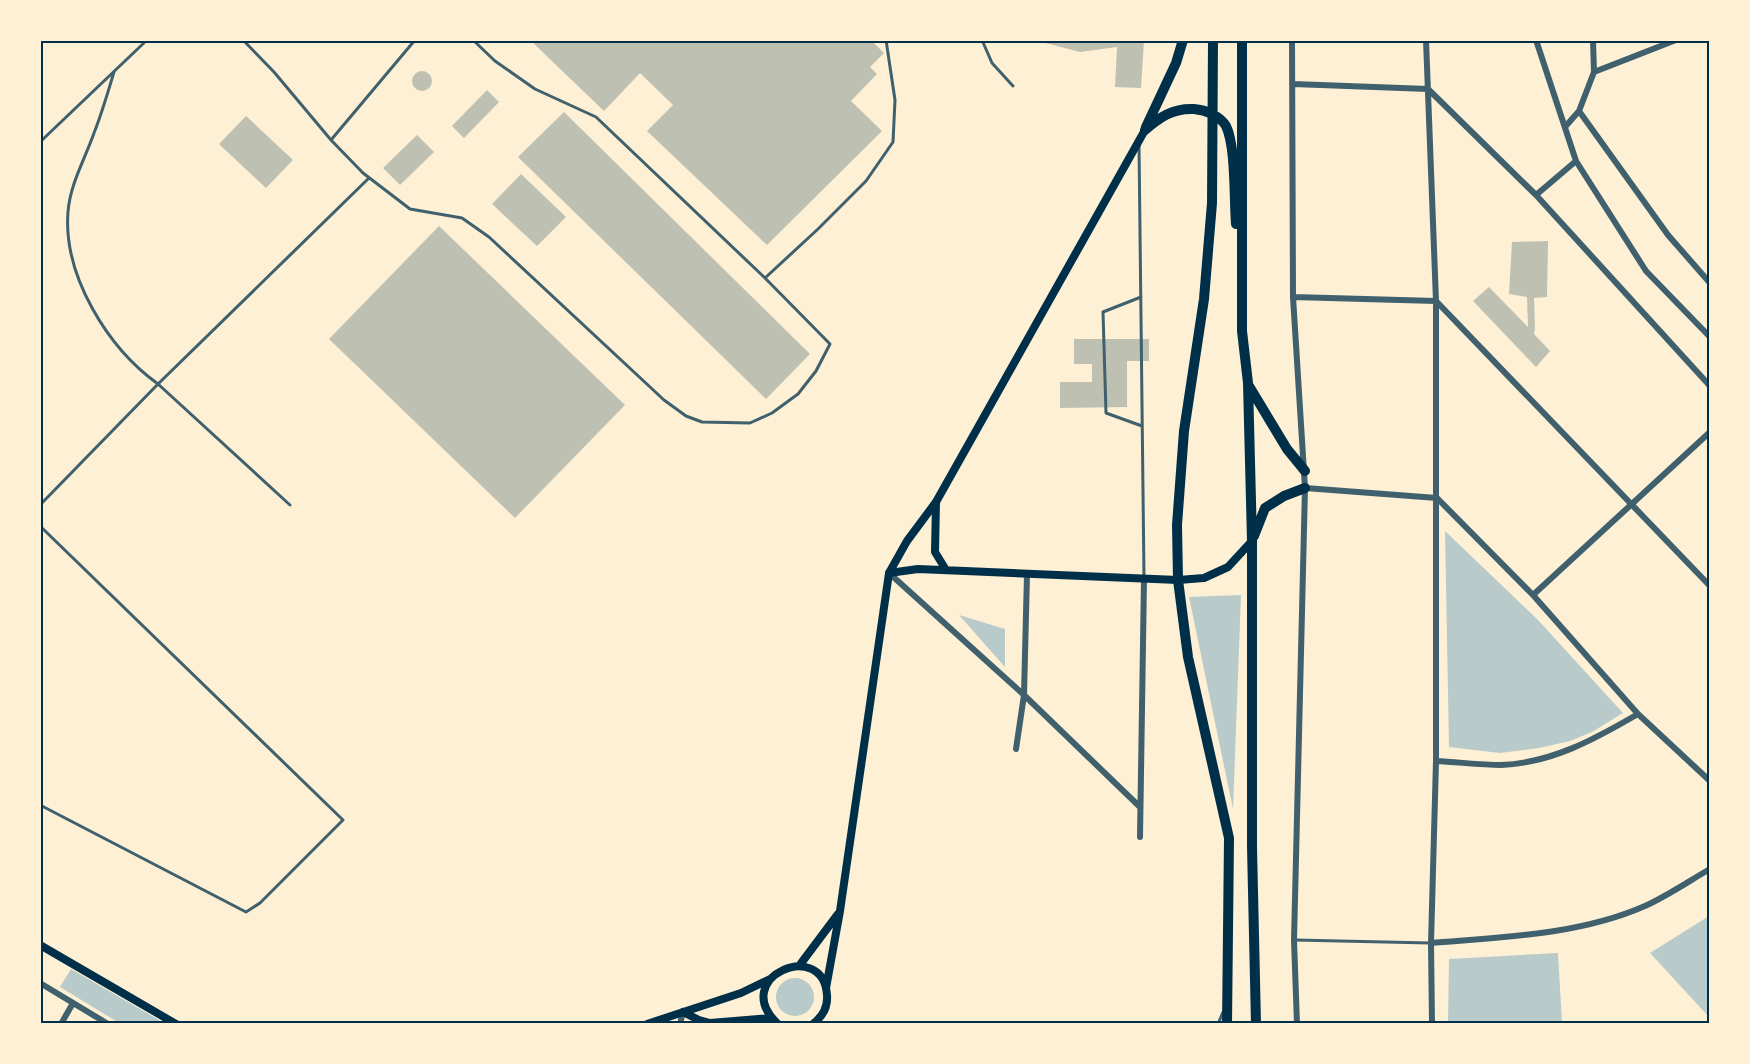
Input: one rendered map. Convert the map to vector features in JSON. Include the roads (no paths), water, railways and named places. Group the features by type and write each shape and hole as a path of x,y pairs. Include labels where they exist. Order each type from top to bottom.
{"highway":[{"path":"1142,135 1176,63 1183,40"},
{"path":"1213,40 1212,202 1204,299 1184,431 1177,525 1178,580 1188,657 1229,838 1227,1023"},
{"path":"1242,40 1242,331"},
{"path":"1142,135 1168,113 1184,108 1200,109 1211,114 1225,125 1231,140 1242,331 1248,383 1252,542 1252,835 1256,1023"},
{"path":"1248,383 1287,449 1305,471"},
{"path":"1252,542 1265,508 1284,496 1305,489"}],"main road":[{"path":"815,1023 826,1006 826,988 840,911 889,573 936,501 1142,135"},
{"path":"936,501 935,552 946,570"},
{"path":"889,573 918,569 1144,579 1204,578 1228,567 1252,542"},
{"path":"799,966 840,911"},
{"path":"40,945 176,1023"},
{"path":"683,1012 710,1023 775,1021 764,1001 764,992 770,980 779,970 799,966 813,971 823,981 826,988"},
{"path":"647,1023 741,993 770,980"}],"street":[{"path":"1292,40 1293,297 1305,471 1294,940 1296,1023"},
{"path":"1426,40 1436,301 1436,761 1431,943 1432,1023"},
{"path":"1536,40 1576,161 1646,271 1710,337"},
{"path":"1565,128 1579,111 1594,72 1593,40"},
{"path":"1594,72 1676,40"},
{"path":"1293,84 1428,89 1536,195 1710,386"},
{"path":"1579,111 1668,235 1710,283"},
{"path":"1536,195 1576,161"},
{"path":"1293,297 1436,301 1710,586"},
{"path":"1533,595 1710,432"},
{"path":"1305,489 1437,498 1533,595 1638,714 1710,781"},
{"path":"889,573 1024,695 1140,807"},
{"path":"1016,749 1024,695 1027,574"},
{"path":"1140,837 1144,579"},
{"path":"1436,761 1502,765 1550,758 1602,735 1638,714"},
{"path":"1431,943 1527,934 1594,924 1646,906 1710,869"},
{"path":"40,983 108,1023"},
{"path":"61,1023 73,1003"},
{"path":"680,1023 683,1012"}],"lane":[{"path":"40,142 147,40"},
{"path":"243,40 274,72 331,140 369,178 410,209 462,218 489,237 664,400 686,416 702,422 750,423 772,413 798,394 816,371 830,344 765,278 596,117 535,89 495,61 473,40"},
{"path":"331,140 415,40"},
{"path":"765,278 867,181 893,142 895,100 886,40"},
{"path":"982,40 992,63 1013,86"},
{"path":"114,72 94,135 78,173 68,210 68,244 90,306 142,372 158,384 290,506"},
{"path":"1142,135 1144,579"},
{"path":"40,505 158,384 369,178"},
{"path":"1141,297 1103,312 1106,413 1142,426"},
{"path":"40,526 343,820 260,903 246,912 40,805"},
{"path":"1294,940 1431,943"},
{"path":"1218,1023 1227,1002"}]}
